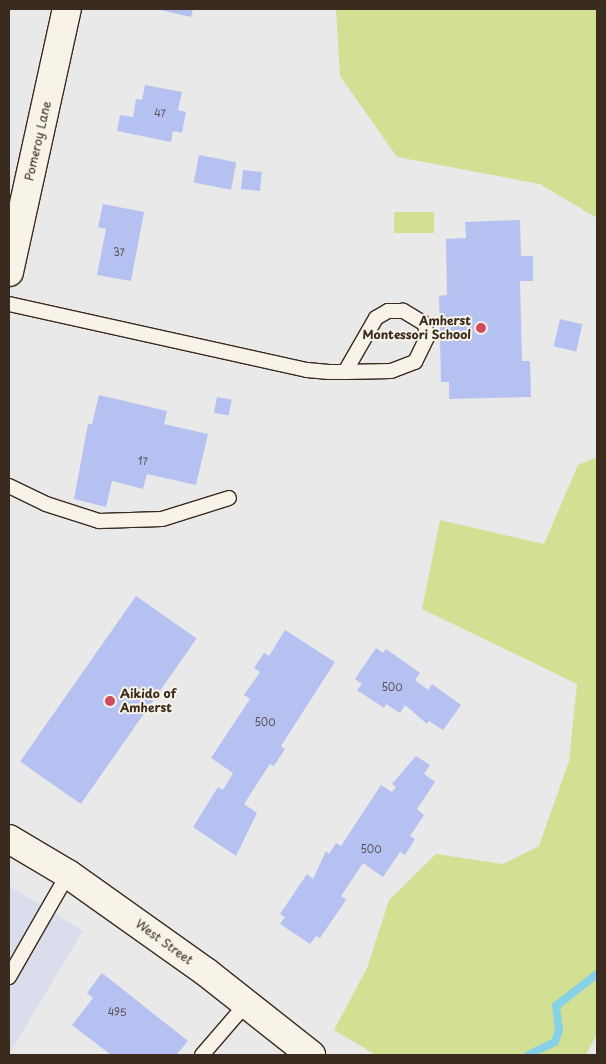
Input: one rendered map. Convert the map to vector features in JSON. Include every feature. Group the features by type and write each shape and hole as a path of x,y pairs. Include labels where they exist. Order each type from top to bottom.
{"main road":[{"name":"Pomeroy Lane","path":"9,272 15,219 68,9"},
{"name":"West Street","path":"9,839 68,874 246,1004 311,1055"}],"lane":[{"path":"9,304 307,370 345,372 391,371 415,362 427,337 425,324 403,311 388,311 376,318 345,372"},
{"path":"9,486 46,504 100,521 162,519 229,498"},
{"path":"9,977 68,874"},
{"path":"202,1055 246,1004"}],"shaded area":[{"path":"9,886 83,931 9,1054"}],"green space":[{"path":"336,9 597,9 597,218 540,184 397,157 340,76"},
{"path":"394,212 434,212 434,233 394,233"},
{"path":"597,457 597,1034 586,1055 376,1055 334,1030 367,968 389,900 436,854 503,864 539,846 569,761 577,684 422,609 440,520 544,544 578,465"}],"building":[{"path":"156,9 193,9 191,17"},
{"path":"145,85 182,92 178,110 186,112 182,133 173,131 171,142 117,131 120,115 133,117 136,99 142,100"},
{"path":"199,155 236,162 231,190 194,182"},
{"path":"243,170 262,172 260,191 241,189"},
{"path":"103,204 144,212 131,281 97,275 106,229 98,227"},
{"name":"Amherst Montessori School","path":"520,220 521,256 533,256 533,281 520,281 522,361 530,361 531,397 449,399 449,382 441,382 439,296 447,295 446,239 466,238 465,222"},
{"path":"560,319 582,324 576,351 554,346"},
{"path":"99,395 167,411 164,424 208,434 196,485 147,474 143,489 112,481 106,507 74,499 88,424 92,424"},
{"path":"217,397 232,400 229,416 214,413"},
{"name":"Aikido of Amherst","path":"136,596 197,638 81,804 20,761"},
{"path":"285,630 335,662 281,746 285,749 274,766 270,764 244,804 257,813 236,856 193,827 218,787 223,790 233,773 211,758 250,699 244,695 260,672 254,668 264,653 269,656"},
{"path":"376,648 383,653 386,649 420,673 415,680 428,690 432,684 461,705 443,730 429,721 427,724 405,705 400,713 386,704 384,708 357,690 362,684 355,679"},
{"path":"416,756 430,765 424,774 435,782 417,809 424,815 410,836 415,839 405,855 400,852 383,877 363,863 341,896 346,900 320,938 316,936 310,944 280,924 285,917 280,914 307,874 313,879 326,851 329,854 336,843 341,846 381,785 392,792 396,787 392,784"},
{"path":"102,973 188,1041 176,1055 111,1055 72,1025 93,998 87,993"}],"waterway":[{"path":"528,1055 555,1042 559,1030 556,1006 597,974"}],"place":[{"name":"Amherst Montessori School","path":"481,328"},
{"name":"Aikido of Amherst","path":"110,701"}]}
